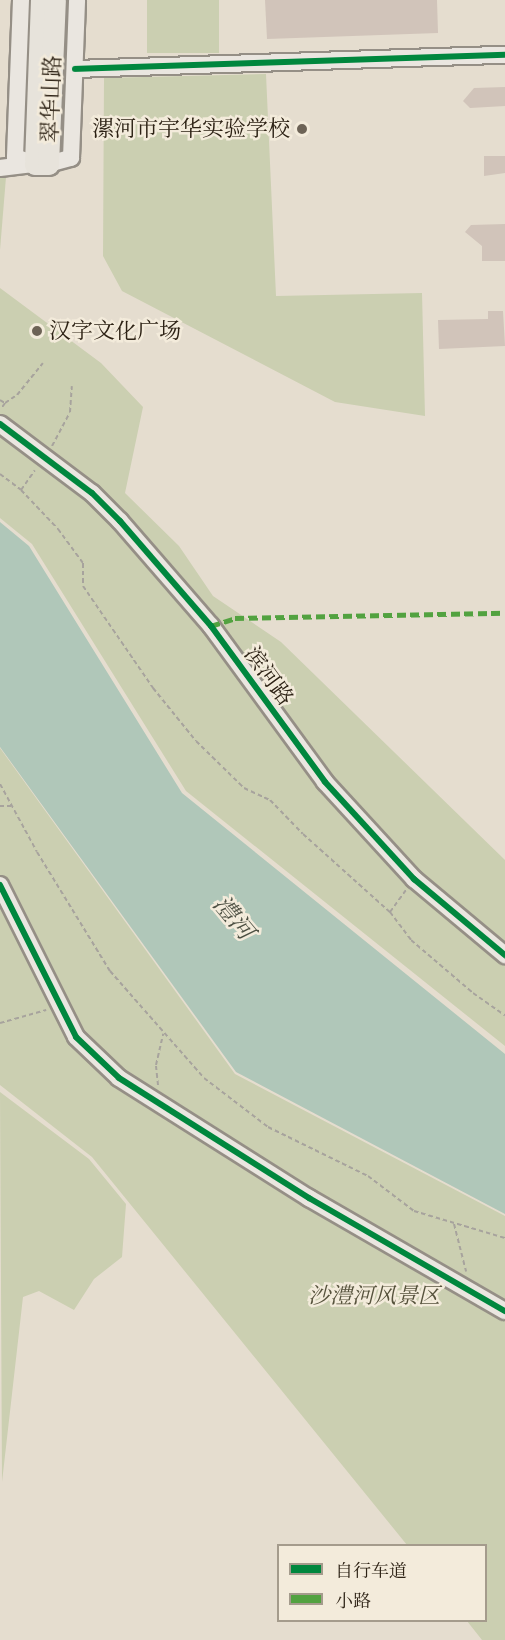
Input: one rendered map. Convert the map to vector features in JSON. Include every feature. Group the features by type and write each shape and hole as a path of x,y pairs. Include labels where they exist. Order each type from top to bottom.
{"main road":[{"name":"翠华山路","path":"40,0 41,164"},
{"name":"翠华山路","path":"41,164 55,0"}],"street":[{"path":"21,0 15,157 41,164"},
{"path":"0,168 71,158 77,0"},
{"path":"75,69 505,55"},
{"name":"滨河路","path":"0,424 92,493 166,570 212,626 325,782 414,879 505,955"},
{"path":"0,885 76,1037 119,1078 309,1198 505,1311"}],"path":[{"path":"0,410 4,403 17,395 43,363"},
{"path":"21,490 45,456 70,412 72,386"},
{"path":"0,400 4,403"},
{"path":"0,474 21,490 58,529 83,563 83,585 153,688 196,741 244,788 270,800 303,834 390,912 411,940 473,993 505,1015"},
{"path":"0,784 110,971 204,1078 267,1127 368,1176 414,1211 505,1238"},
{"path":"0,806 11,806"},
{"path":"390,912 414,879"},
{"path":"0,1023 60,1006"},
{"path":"160,1105 156,1065 164,1034"},
{"path":"454,1224 469,1291"}],"green space":[{"path":"147,0 219,0 219,53 147,53"},
{"path":"266,74 276,296 422,293 425,416 335,402 122,291 103,256 104,78"},
{"path":"0,177 6,177 0,250"},
{"path":"0,288 101,363 143,407 125,493 179,546 213,596 281,642 505,860 505,1046 186,791 32,544 0,518"},
{"name":"沙澧河风景区","path":"0,748 235,1074 505,1216 505,1640 482,1640 468,1622 487,1622 487,1544 406,1544 92,1157 0,1085"},
{"path":"0,1092 89,1159 126,1204 122,1257 94,1279 74,1310 39,1291 23,1297 2,1482"}],"water":[{"name":"澧河","path":"0,522 29,546 182,793 505,1054 505,1214 236,1072 0,747"}],"building":[{"path":"265,0 437,0 438,33 267,39"},
{"path":"505,87 505,106 470,108 463,101 474,88"},
{"path":"484,156 505,156 505,173 484,176"},
{"path":"505,224 505,261 482,261 482,246 465,232 471,225"},
{"path":"488,311 503,311 505,346 439,349 438,320 488,319"}],"marked path":[{"path":"211,626 235,618 505,613"}],"cycle path":[{"path":"75,69 505,55"},
{"path":"0,424 92,493 120,521 211,626 325,782 414,879 505,955"},
{"path":"0,885 76,1037 119,1078 309,1198 505,1311"}],"place":[{"name":"漯河市宇华实验学校","path":"302,129"},
{"name":"汉字文化广场","path":"37,331"}]}
